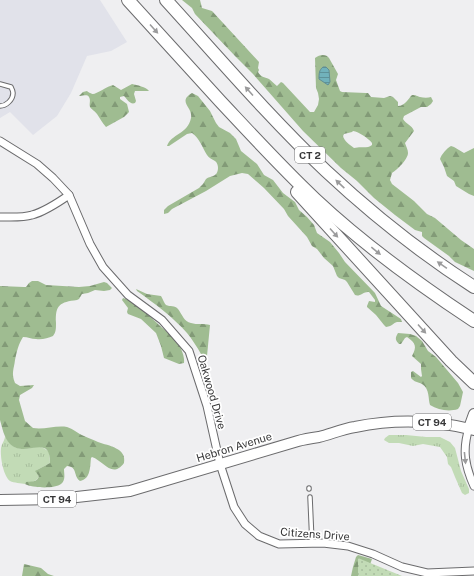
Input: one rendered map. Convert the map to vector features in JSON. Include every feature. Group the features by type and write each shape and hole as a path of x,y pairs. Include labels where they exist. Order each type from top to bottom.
{"highway":[{"name":"CT 2","path":"128,0 265,149 316,200 375,251 474,321"},
{"name":"CT 2","path":"166,0 275,120 327,172 364,206 394,230 432,259 474,287"},
{"path":"265,149 298,193 451,361 474,383"}],"main road":[{"path":"471,429 474,414"},
{"name":"Hebron Avenue","path":"0,500 59,500 130,491 298,441 369,424 425,422 444,423 471,429"}],"street":[{"name":"Oakwood Drive","path":"0,141 37,164 69,195 90,244 103,267 128,295 162,320 189,352 206,406 220,464"},
{"path":"0,217 33,215 58,203 69,195"},
{"path":"471,429 465,445 465,459 468,473 474,486"},
{"name":"Citizens Drive","path":"220,464 234,508 245,524 259,536 279,544 323,543 348,546 373,554 402,567 427,573 474,571"}],"lane":[{"path":"0,84 12,87 14,94 11,101 4,106 0,106"},
{"path":"310,497 312,543"}],"shaded area":[{"path":"0,0 100,0 127,42 111,51 87,56 71,93 57,116 33,135 10,112 0,118"}],"green space":[{"path":"182,0 200,0 202,8 212,11 259,62 258,72 260,75 269,79 277,86 281,82 283,83 310,112 314,112 318,105 319,99 316,88 315,58 321,55 326,55 329,58 338,74 336,80 340,91 342,92 368,93 371,97 384,98 390,96 398,102 398,106 404,104 412,95 423,98 431,97 433,101 427,107 421,107 404,116 403,119 412,127 414,131 405,143 408,155 399,167 392,173 390,180 392,184 414,201 427,214 435,218 474,249 474,271 455,262 424,238 422,236 422,232 415,230 395,215 341,168 303,131 253,74 195,14 192,8","holes":["353,131 368,139 372,145 368,147 354,148 343,136 344,134"]},
{"path":"132,84 144,87 149,91 135,91 135,103 132,103 124,96 120,97 120,99 127,104 129,112 124,117 106,127 90,107 89,97 86,95 79,96 83,92 87,91 95,94 113,85 121,90"},
{"path":"192,93 198,96 210,111 219,127 230,133 236,139 241,151 257,164 264,175 273,180 283,193 295,202 299,210 314,225 317,233 330,242 345,262 375,293 381,306 401,319 402,322 397,322 386,327 367,307 369,301 375,302 369,292 355,295 347,282 337,276 333,266 317,249 312,246 307,237 288,216 284,209 248,174 242,173 230,176 164,214 164,210 168,206 199,188 206,179 215,175 218,170 216,162 208,156 199,140 192,133 187,134 167,146 172,139 187,127 189,123 191,114 186,99"},
{"path":"451,146 464,153 474,148 474,196 456,186 454,181 447,176 440,159 444,152"},
{"path":"32,281 38,281 46,285 79,287 104,282 112,288 104,291 95,290 82,294 77,300 63,303 56,312 56,330 53,336 40,339 23,337 18,348 13,371 15,383 20,386 34,385 32,388 20,395 19,400 25,421 33,428 67,427 98,442 112,446 123,454 124,463 120,468 116,469 108,468 92,457 88,475 84,480 80,481 73,468 67,466 64,469 64,481 58,486 54,487 25,484 26,482 37,480 39,476 35,471 50,463 49,454 46,449 42,447 23,449 16,448 10,444 5,436 0,420 0,286 26,287"},
{"path":"136,289 147,294 161,296 166,305 177,308 189,322 210,325 207,356 201,354 189,335 176,321"},
{"path":"123,298 129,300 140,308 176,341 182,352 184,363 179,364 164,358 156,333 141,319 128,314 128,308 122,300"},
{"path":"398,333 416,336 422,341 428,351 436,357 458,383 463,392 458,409 444,410 430,405 425,386 411,378 411,372 413,371 421,377 422,376 421,364 412,356 415,350 415,345 407,337 401,344 399,344 396,339"},
{"path":"389,435 440,437 450,442 455,448 469,493 465,495 462,493 451,467 448,464 447,457 440,447 423,444 413,446 399,443 389,443 384,440"},
{"path":"5,436 10,443 16,447 27,449 40,447 49,452 50,463 37,470 39,476 35,481 25,484 12,482 6,475 2,466 1,456 1,448"},
{"path":"358,555 372,559 366,576 351,576 356,557"},
{"path":"358,558 402,576 358,576"},
{"path":"24,564 41,568 48,574 54,576 22,576"}],"water":[{"path":"323,67 326,67 329,70 330,82 328,85 319,79 320,71"}]}
